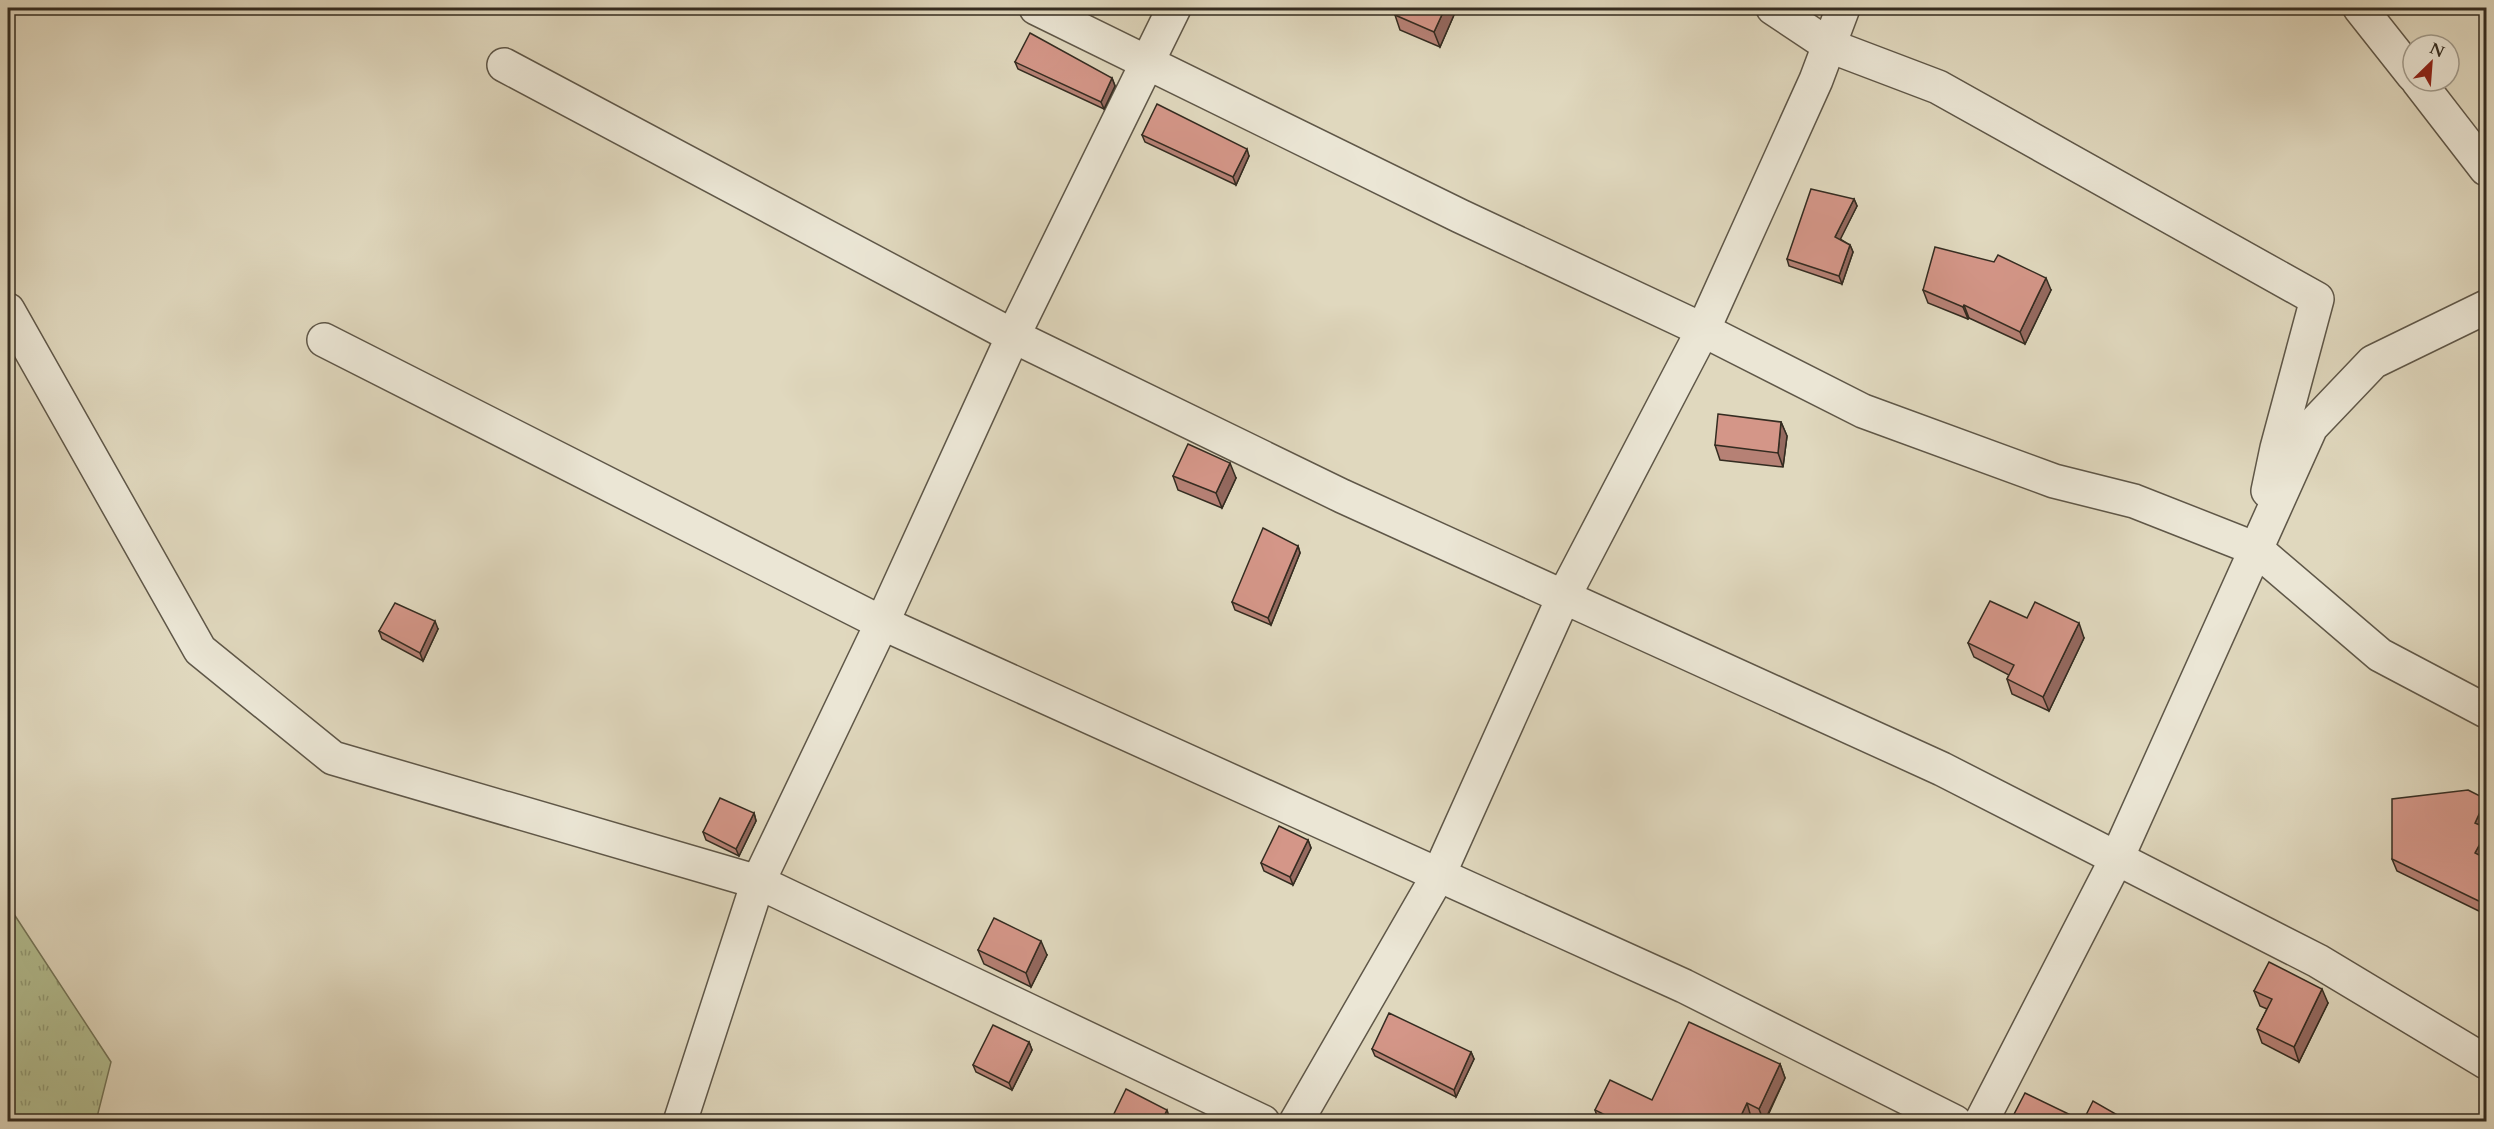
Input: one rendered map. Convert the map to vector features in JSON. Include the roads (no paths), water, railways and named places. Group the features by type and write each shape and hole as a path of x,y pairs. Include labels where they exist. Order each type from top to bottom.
{"street":[{"path":"1036,8 1460,216 1703,330 1863,411 2055,481 2134,501 2256,549 2380,655 2487,711"},
{"path":"680,1122 758,882 882,623 1013,336 1174,8"},
{"path":"1773,8 1830,46 1938,87 2316,299 2277,448 2256,549"},
{"path":"1296,1122 1439,874 1564,596 1703,330 1830,46 1843,8"},
{"path":"2360,8 2401,60"},
{"path":"504,64 1013,336 1342,496 1942,769 2318,961 2487,1062"},
{"path":"2427,93 2487,169"},
{"path":"1981,1122 2117,858 2311,427 2373,362 2487,306"},
{"path":"8,310 200,650 333,758 758,882 1263,1122"},
{"path":"324,340 882,623 1684,986 1955,1122"}]}
